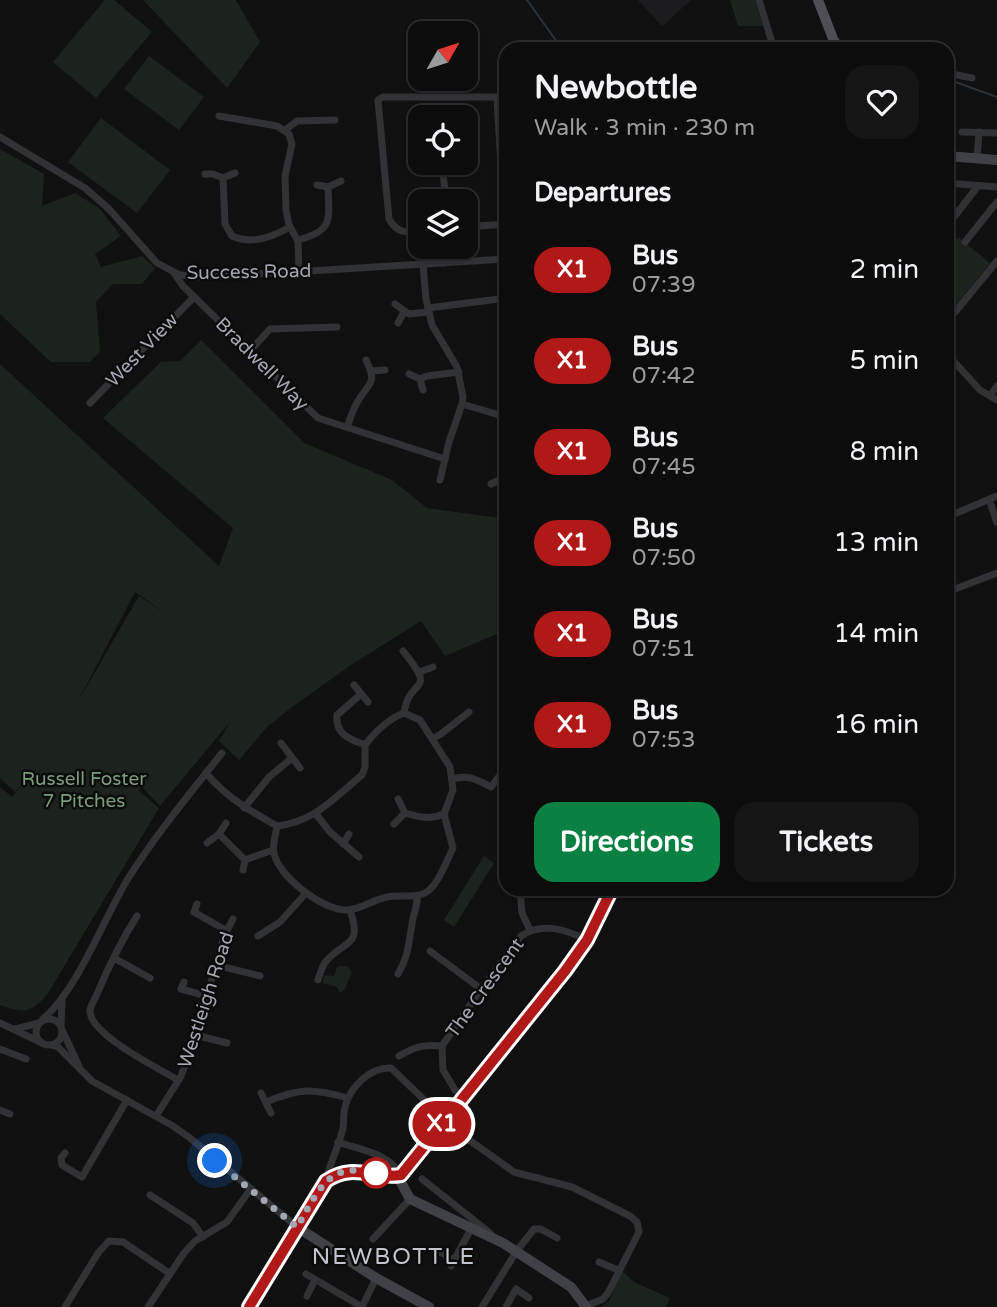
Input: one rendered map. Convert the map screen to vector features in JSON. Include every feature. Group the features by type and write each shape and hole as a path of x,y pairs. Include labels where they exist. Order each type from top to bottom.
{"main road":[{"path":"819,0 834,42"},
{"path":"249,1307 326,1181 349,1170 400,1176 565,971 587,940 609,896"}],"street":[{"path":"759,0 772,42"},
{"path":"954,74 972,78"},
{"path":"408,232 400,232 393,227 389,219 378,100 383,97 499,98"},
{"path":"496,98 499,149"},
{"path":"219,116 276,126 285,131 292,144 285,176 286,210 290,227 298,240 299,272"},
{"path":"317,120 318,130"},
{"path":"285,131 298,121 335,120"},
{"path":"962,132 997,133"},
{"path":"977,158 979,132"},
{"name":"Success Road","path":"0,137 85,188 157,263 174,273 199,277 499,259"},
{"path":"954,156 997,160"},
{"path":"205,174 223,178 236,173"},
{"path":"223,178 225,224 232,236 245,240 265,238 290,227"},
{"path":"317,184 328,187 341,181"},
{"path":"954,184 997,187"},
{"path":"954,217 978,186"},
{"path":"298,240 318,234 327,226 328,187"},
{"path":"965,242 997,202"},
{"path":"478,226 499,225"},
{"path":"224,243 232,236"},
{"path":"444,259 444,263"},
{"path":"954,313 997,261"},
{"path":"423,265 434,330 459,372 462,404 440,480"},
{"name":"Bradwell Way","path":"174,273 194,297 318,418 445,459"},
{"name":"West View","path":"90,403 194,297"},
{"path":"395,304 404,312 413,315 470,302 482,303 499,299"},
{"path":"481,314 482,303"},
{"path":"398,323 404,312"},
{"path":"250,351 270,329 337,327"},
{"path":"347,427 359,399 371,383 372,371 366,360"},
{"path":"954,362 993,398 997,386"},
{"path":"372,371 385,370"},
{"path":"409,374 420,379 459,372"},
{"path":"420,379 423,390"},
{"path":"462,404 499,414"},
{"path":"491,484 499,482"},
{"path":"954,514 993,498 997,523"},
{"path":"954,589 997,573"},
{"path":"403,651 420,672 420,686 406,699 404,713"},
{"path":"420,672 433,667"},
{"path":"354,685 368,702"},
{"path":"362,694 337,715 336,724 341,734 365,745"},
{"path":"432,738 469,712"},
{"path":"205,773 244,808 277,826 295,824 316,814 362,775 365,745 385,724 404,713 419,720 450,767 453,790 444,814 453,848 434,884 427,892 417,896 389,896 350,910 337,910 325,905 306,892 277,863 273,850 277,826"},
{"path":"455,723 462,731"},
{"path":"281,743 300,768"},
{"path":"41,1042 36,1033 41,1021 62,1000 129,878 164,825 222,753"},
{"path":"244,808 269,777 292,758"},
{"path":"453,779 463,776 477,779 493,791 499,777"},
{"path":"398,799 405,813 418,817 438,817 444,814"},
{"path":"394,824 405,813"},
{"path":"316,814 343,844 359,857"},
{"path":"207,843 219,834 226,823"},
{"path":"219,834 245,860"},
{"path":"343,844 349,834"},
{"path":"245,860 273,850"},
{"path":"243,870 245,860"},
{"path":"258,936 269,931 286,916 306,892"},
{"path":"398,974 410,948 412,922 418,907 417,896"},
{"path":"521,896 522,914 530,930"},
{"path":"317,980 325,961 345,948 353,937 355,923 350,910"},
{"path":"194,911 227,931"},
{"path":"143,925 136,918 90,1009 99,1026 121,1046 178,1080"},
{"name":"Westleigh Road","path":"156,1116 178,1080 233,919"},
{"name":"The Crescent","path":"464,1098 455,1090 443,1070 442,1046 521,936 530,930 545,927 587,940"},
{"path":"269,931 274,941"},
{"path":"430,951 481,989"},
{"path":"114,958 150,978"},
{"path":"216,965 260,976"},
{"path":"323,967 333,971"},
{"path":"181,989 207,996"},
{"path":"51,1045 59,1040 62,1000"},
{"path":"14,1029 41,1021 56,1020 83,1073"},
{"path":"0,1023 58,1047 83,1073 190,1138 297,1227 376,1278 428,1307"},
{"path":"195,1035 222,1039"},
{"path":"399,1056 413,1047 442,1046"},
{"path":"0,1049 26,1059"},
{"path":"326,1181 344,1123 348,1098 369,1073 381,1067 391,1068 437,1112"},
{"path":"266,1102 291,1092 317,1090 348,1098"},
{"path":"261,1093 271,1113"},
{"path":"65,1153 61,1158 62,1165 82,1177 127,1100"},
{"path":"0,1110 10,1114"},
{"path":"422,1179 503,1243 571,1287 586,1307 608,1293 639,1232 637,1222 630,1216 572,1187 514,1172 444,1122"},
{"path":"338,1142 386,1159 397,1167 411,1199 503,1243"},
{"path":"148,1307 169,1273 195,1241 227,1222 250,1190"},
{"path":"150,1195 193,1223 203,1237"},
{"path":"373,1239 411,1199"},
{"path":"440,1252 453,1263 472,1227"},
{"path":"482,1307 516,1252 534,1229 541,1229 557,1238"},
{"path":"65,1307 98,1253 109,1241 123,1242 169,1273"},
{"path":"599,1262 618,1270"},
{"path":"306,1274 362,1307 376,1278"},
{"path":"307,1296 315,1280"},
{"path":"506,1307 516,1289 529,1298"}],"shaded area":[{"path":"638,0 691,0 662,26"}],"green space":[{"path":"105,0 114,0 152,32 96,98 53,62"},
{"path":"143,0 236,0 260,42 227,88"},
{"path":"730,0 755,0 763,26 738,26"},
{"path":"149,56 204,97 179,130 124,89"},
{"path":"101,118 170,170 137,213 68,162"},
{"path":"0,149 44,174 42,206 75,193 99,208 121,236 95,254 101,267 142,256 155,268 142,284 113,284 96,302 100,351 90,362 51,362 0,314"},
{"path":"958,237 990,263 954,308 954,242"},
{"name":"Russell Foster 7 Pitches","path":"201,340 304,443 392,480 427,508 499,518 499,633 445,656 421,621 351,665 288,710 267,727 239,760 219,741 230,722 160,806 141,786 139,791 159,808 47,995 31,1009 15,1009 0,1005 0,787 12,797 26,779 15,792 0,778 0,364 219,566 233,528 103,418 161,362 180,361","holes":["135,592 172,618 139,596 77,703"]},
{"path":"484,856 494,863 454,927 444,920"},
{"path":"340,966 347,966 352,972 345,989 340,993 337,987 323,983 324,975 334,976"},
{"path":"622,1271 634,1282 670,1298 666,1307 600,1307 609,1301"}],"waterway":[{"path":"527,0 557,42"},
{"path":"954,82 997,97"}],"bus line":[{"name":"X1","path":"249,1307 326,1181 349,1170 398,1177 401,1175 565,971 587,940 609,896"}],"district":[{"name":"NEWBOTTLE","path":"394,1257"}],"route":[{"path":"215,1161 297,1227 326,1181 336,1174 349,1170 380,1173 376,1173"}]}
